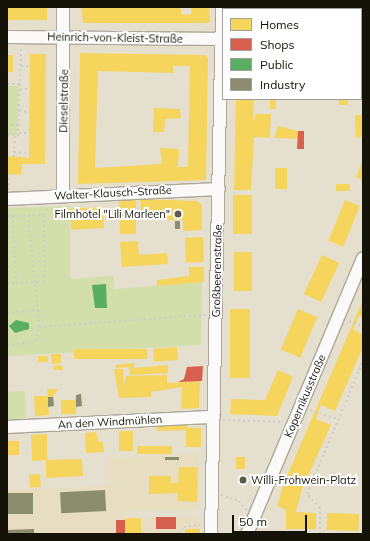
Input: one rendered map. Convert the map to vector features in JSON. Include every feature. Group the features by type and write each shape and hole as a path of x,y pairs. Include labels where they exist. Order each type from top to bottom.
{"street":[{"name":"Dieselstraße","path":"63,7 63,195"},
{"name":"Großbeerenstraße","path":"211,530 222,7"},
{"name":"Heinrich-von-Kleist-Straße","path":"7,37 222,39"},
{"name":"Walter-Klausch-Straße","path":"7,199 63,195 219,189"},
{"name":"Kopernikusstraße","path":"247,534 363,258"},
{"name":"An den Windmühlen","path":"7,427 214,418"}],"path":[{"path":"19,133 22,37"},
{"path":"21,66 30,66"},
{"path":"7,84 20,84"},
{"path":"20,88 30,89"},
{"path":"19,111 30,112"},
{"path":"11,125 19,125"},
{"path":"7,135 15,136 19,133 29,133"},
{"path":"14,157 15,136"},
{"path":"14,152 29,153"},
{"path":"7,199 10,174"},
{"path":"7,284 45,282 44,215 50,196"},
{"path":"7,346 36,341 40,327 28,215"},
{"path":"7,216 44,215"},
{"path":"13,216 16,283"},
{"path":"7,314 38,310"},
{"path":"40,327 216,316"},
{"path":"339,316 363,327"},
{"path":"320,534 320,508 306,494 363,361"},
{"path":"301,406 338,419"},
{"path":"214,418 294,422"},
{"path":"212,495 226,495 255,514"},
{"path":"179,534 187,526 211,530"}],"shaded area":[{"path":"198,454 197,510 124,510 124,519 197,517 200,534 7,534 7,490 109,486 108,458"}],"green space":[{"path":"7,86 19,86 17,135 7,135"},
{"path":"70,206 70,279 113,276 114,289 202,282 201,345 7,356 7,208"},
{"path":"25,391 26,423 8,424 7,392"}],"building: Homes":[{"path":"7,7 47,7 47,20 7,20"},
{"path":"81,7 180,7 182,15 191,14 192,7 209,7 210,23 83,23"},
{"path":"236,7 254,7 254,8"},
{"path":"266,7 290,8 266,8"},
{"path":"347,7 359,7 358,8"},
{"path":"80,53 205,55 208,58 206,180 78,184","holes":["173,66 190,66 188,167 178,167 179,149 160,148 162,164 95,168 98,71 173,73"]},
{"path":"30,54 46,54 45,164 22,164 21,175 7,174 7,156 29,158"},
{"path":"7,55 13,55 13,72 7,72"},
{"path":"362,57 363,57 362,74"},
{"path":"236,100 254,100 253,123 256,114 271,114 270,138 254,137 251,190 234,190"},
{"path":"270,100 276,100 276,109 270,109"},
{"path":"339,100 348,100 348,105 339,105"},
{"path":"154,108 180,109 181,118 165,119 164,132 153,132"},
{"path":"355,115 363,115 363,137 356,138"},
{"path":"278,126 298,131 298,139 274,138"},
{"path":"363,160 363,180 356,177"},
{"path":"275,168 287,168 287,189 275,189"},
{"path":"336,184 350,184 350,191 336,191"},
{"path":"233,195 252,195 252,234 233,234"},
{"name":"Filmhotel \"Lili Marleen\"","path":"136,199 136,213 143,213 143,218 136,218 136,234 120,234 119,200"},
{"name":"Filmhotel \"Lili Marleen\"","path":"140,199 197,201 202,205 202,230 183,231 183,220 163,220 163,216 151,212 141,212"},
{"path":"345,200 360,206 343,247 329,241"},
{"path":"103,207 104,228 71,230 70,209"},
{"path":"203,237 204,262 186,263 185,238"},
{"path":"138,241 139,255 167,253 168,264 122,267 120,242"},
{"path":"234,252 252,252 252,291 234,291"},
{"path":"322,255 339,263 321,302 304,294"},
{"path":"189,267 204,267 204,282 157,286 157,280 189,276"},
{"path":"363,300 363,317 359,316 353,330 363,334 363,347 335,411 321,405 316,419 331,425 302,489 296,512 316,513 316,529 286,529 286,510 277,506 284,483"},
{"path":"230,309 250,309 250,378 230,378"},
{"path":"298,309 317,317 300,358 281,350"},
{"path":"177,347 178,360 154,362 153,349"},
{"path":"74,349 147,349 147,359 74,359"},
{"path":"51,354 61,354 61,363 52,364"},
{"path":"38,356 48,356 48,362 38,362"},
{"path":"134,363 134,368 168,365 168,373 130,375 129,367 116,368 115,365"},
{"path":"62,365 63,370 53,370 53,366"},
{"path":"114,369 123,369 124,385 126,376 167,375 167,383 200,381 199,408 181,409 182,387 151,392 151,397 119,398"},
{"path":"278,370 293,377 277,416 230,414 231,399 265,400"},
{"path":"47,389 58,389 53,397 48,397 49,415 35,416 34,396 48,396"},
{"path":"61,400 76,400 76,414 61,414"},
{"path":"187,421 187,428 201,428 201,447 186,447 186,430 157,431 156,422"},
{"path":"119,431 133,431 133,451 119,451"},
{"path":"96,432 99,442 103,442 104,452 86,453 85,433"},
{"path":"47,434 47,460 82,459 83,476 46,478 46,460 32,461 31,435"},
{"path":"7,441 19,441 19,455 7,455"},
{"path":"137,446 172,446 172,454 137,454"},
{"path":"236,457 245,457 245,469 236,469"},
{"path":"179,467 198,467 197,502 178,501 178,493 149,494 149,476 171,476 171,483 178,483"},
{"path":"40,474 41,487 30,488 29,475"},
{"path":"327,513 359,514 358,531 326,530"},
{"path":"125,518 141,518 141,534 125,534"},
{"path":"185,529 200,529 200,534 185,534"}],"building: Shops":[{"path":"298,131 304,131 304,149 297,149"},
{"path":"203,366 202,381 178,382 184,379 187,367"},
{"path":"156,517 176,517 176,529 156,529"},
{"path":"116,520 125,520 125,534 116,534"}],"building: Public":[{"path":"106,284 107,308 95,308 92,285"},
{"path":"16,320 29,323 29,329 15,333 9,326"}],"building: Industry":[{"path":"175,221 180,221 180,229 175,229"},
{"path":"81,394 82,406 76,407 76,395"},
{"path":"48,397 53,397 54,406 48,407"},
{"path":"165,457 179,457 179,460 165,460"},
{"path":"105,490 106,511 61,513 60,492"},
{"path":"7,493 33,493 33,514 7,514"},
{"path":"34,529 34,534 7,534 7,530"}],"place":[{"name":"Filmhotel \"Lili Marleen\"","path":"178,214"},
{"name":"Willi-Frohwein-Platz","path":"243,480"}]}
